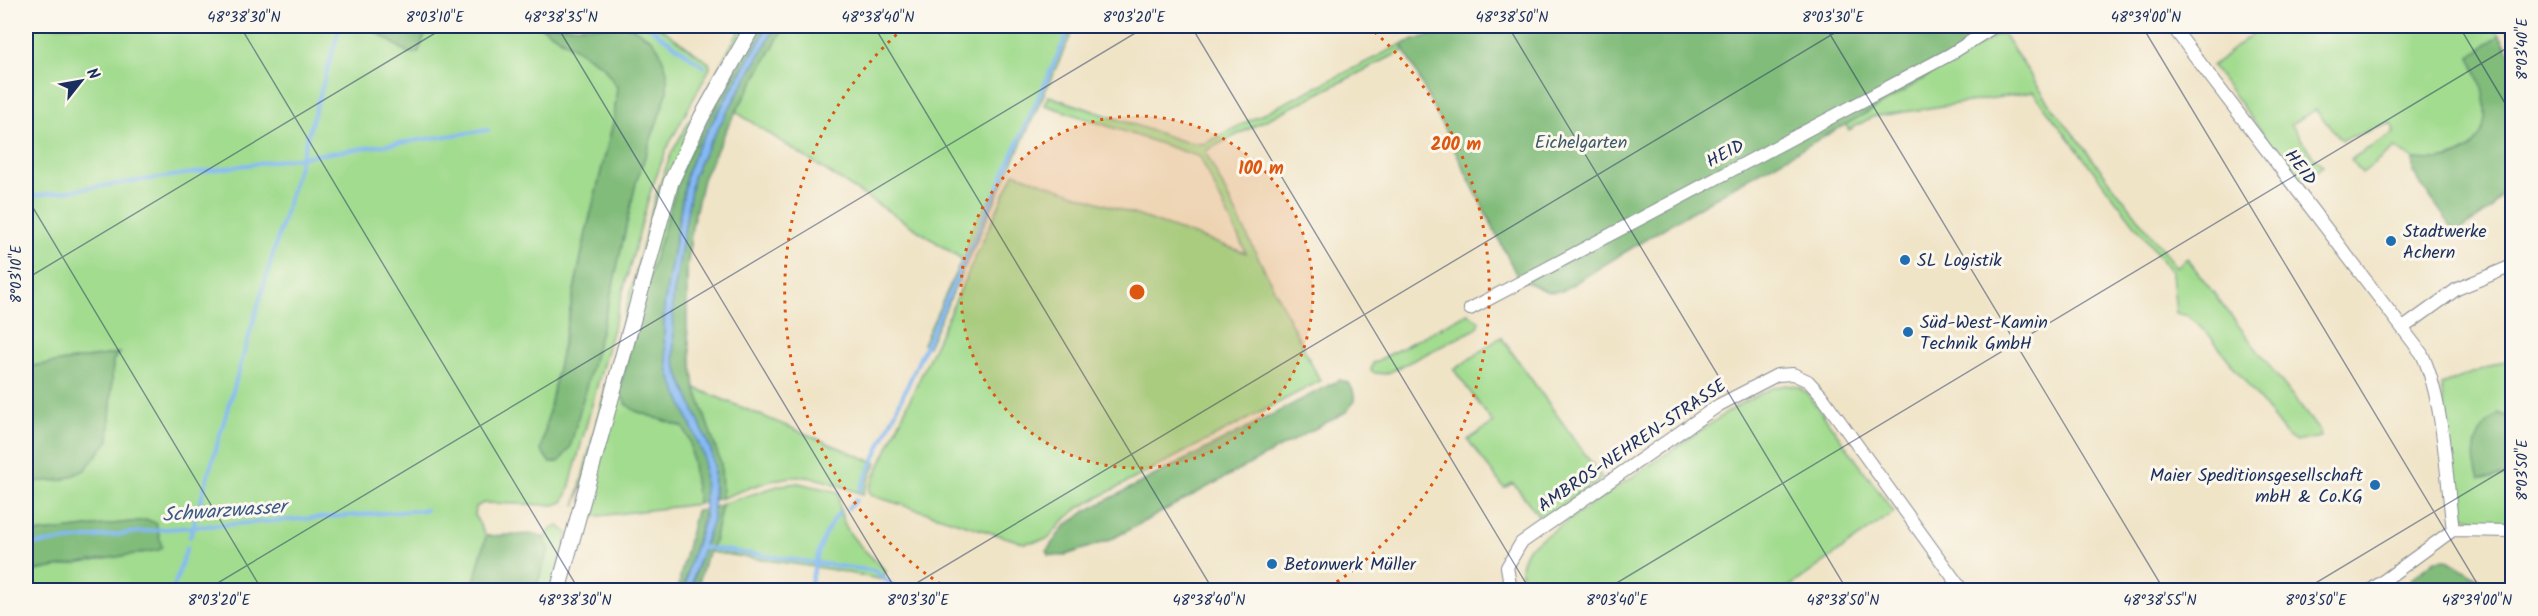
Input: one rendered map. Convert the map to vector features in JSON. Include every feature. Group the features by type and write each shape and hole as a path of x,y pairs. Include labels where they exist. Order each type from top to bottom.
{"street":[{"path":"558,591 671,182 701,118 753,26"},
{"name":"HEID","path":"1470,309 1949,55 1995,26"},
{"name":"HEID","path":"2172,26 2422,354 2435,393 2453,530"},
{"path":"2503,26 2512,41"},
{"path":"2403,328 2457,288 2512,267"},
{"name":"AMBROS-NEHREN-STRASSE","path":"1515,591 1510,584 1507,567 1521,543 1719,405 1777,375 1793,375 1808,381 1821,395 1962,591"},
{"path":"2371,591 2453,530 2512,531"}],"green space":[{"path":"26,26 367,26 409,53 418,53 428,26 540,26 603,66 617,87 614,119 586,233 541,450 550,463 612,290 636,181 667,93 652,40 630,26 658,26 709,63 710,68 667,148 650,193 568,492 563,502 555,505 483,503 476,507 475,516 486,536 472,590 26,590 26,573 66,565 148,520 26,534 26,482 63,480 109,440 113,360 119,353 26,367"},
{"path":"367,26 428,26 418,53 408,53"},
{"path":"540,26 630,26 652,40 659,49 667,71 667,93 636,183 612,290 570,448 559,462 550,463 541,450 586,233 614,119 617,87 603,66"},
{"path":"742,26 748,26 575,506 655,198 671,154"},
{"path":"760,26 768,26 697,148 687,172 664,305 664,340 669,373 704,457 706,502 698,504 690,441 683,427 636,411 627,405 619,392 645,290 685,161"},
{"path":"776,26 785,26 729,124 703,179 692,227 687,269 687,328 695,387 721,464 722,498 714,500 714,466 711,450 674,358 673,299 693,177 704,153"},
{"path":"785,26 1075,26 928,347 923,344 962,259 736,112"},
{"name":"Eichelgarten","path":"1459,26 1997,26 1914,85 1714,198 1562,291 1548,292 1518,278 1402,44"},
{"path":"2262,26 2494,26 2500,35 2470,57 2485,99 2485,125 2481,135 2467,150 2458,155 2436,160 2412,158 2395,148 2362,173 2351,159 2394,133 2392,123 2342,140 2315,110 2291,124 2312,155 2323,166 2307,178 2298,180 2212,66"},
{"path":"2002,32 2047,100 2176,267 2187,258 2320,432 2321,437 2296,442 2287,436 2211,337 2188,316 2176,313 2172,273 2033,92 1872,117 1849,130 1845,124"},
{"path":"2500,35 2512,56 2512,179 2491,209 2456,233 2413,173 2413,159 2437,160 2454,157 2472,147 2480,136 2484,124 2484,97 2470,57"},
{"path":"1402,44 1404,50 1207,150 1206,153 1320,381 1080,507 1063,521 1048,539 1024,543 870,495 869,489 1014,173 1246,253 1200,157 1045,105 1049,96 1182,141 1203,144"},
{"path":"1468,313 1480,322 1476,329 1386,374 1375,373 1371,370 1373,363"},
{"path":"1501,337 1602,478 1542,520 1513,483 1504,488 1468,440 1493,423 1454,370"},
{"path":"120,353 113,360 109,440 85,470 63,480 26,482 26,367"},
{"path":"2512,358 2512,517 2507,522 2477,520 2464,516 2453,486 2441,385"},
{"path":"1339,380 1347,382 1353,390 1355,401 1346,412 1110,540 1063,556 1049,555 1047,550 1064,527 1086,511"},
{"path":"1786,385 1799,387 1808,394 1894,512 1785,590 1527,590 1522,579 1521,568 1529,547 1740,404 1772,388"},
{"path":"695,388 876,463 863,494 821,480 795,477 767,482 722,498 721,464"},
{"path":"619,392 636,411 683,427 690,441 698,504 591,517 588,507"},
{"path":"2499,413 2510,418 2512,423 2512,468 2507,475 2479,478 2474,459 2477,441 2485,426"},
{"path":"798,483 839,492 839,506 846,528 886,571 883,580 829,569 709,552 714,542 722,504 781,485"},
{"path":"722,504 714,542 705,560 697,590 692,590 696,569 710,529 713,508"},
{"path":"705,510 685,582 685,590 679,590 696,511"},
{"path":"148,520 156,523 162,547 159,550 26,572 26,534"},
{"path":"559,526 568,533 554,590 535,590 549,549 544,538 553,527"},
{"path":"536,534 544,538 549,549 535,590 472,590 486,536"},
{"path":"2446,559 2485,583 2487,590 2410,589 2410,580 2435,560"}],"water":[{"path":"768,26 776,26 704,153 693,177 673,299 674,358 711,450 714,466 713,520 694,575 692,590 685,590 689,565 705,518 704,457 669,373 664,340 664,305 687,173 697,148"}],"waterway":[{"path":"190,537 340,26"},
{"path":"648,26 704,67"},
{"path":"860,490 1071,26"},
{"path":"26,197 488,130"},
{"path":"848,508 856,500"},
{"name":"Schwarzwasser","path":"26,545 165,529 426,510"},
{"path":"810,590 823,540 839,513"},
{"path":"173,590 187,547"},
{"path":"701,547 875,571 898,590"}],"place":[{"name":"Stadtwerke Achern","path":"2391,241"},
{"name":"SL Logistik","path":"1905,260"},
{"name":"Süd-West-Kamin Technik GmbH","path":"1908,332"},
{"name":"Maier Speditionsgesellschaft mbH & Co.KG","path":"2375,485"},
{"name":"Betonwerk Müller","path":"1272,564"}]}
